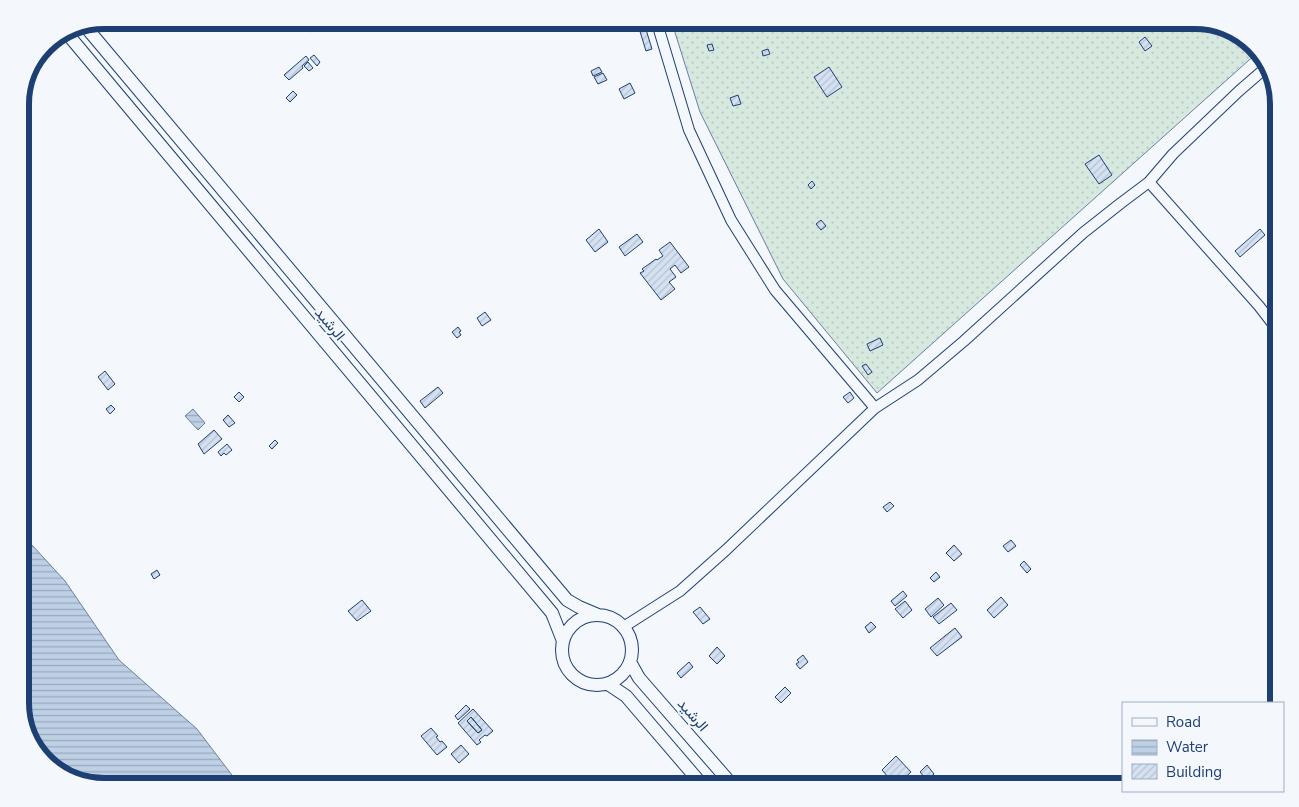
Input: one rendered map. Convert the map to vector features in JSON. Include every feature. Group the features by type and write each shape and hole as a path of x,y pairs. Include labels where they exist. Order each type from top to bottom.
{"street":[{"path":"659,29 689,130 731,220 775,290 875,408"},
{"name":"الرشيد","path":"89,30 567,600 598,615"},
{"name":"الرشيد","path":"70,37 552,614 563,642"},
{"path":"625,626 680,590 726,550 875,408 918,380 1083,233 1149,182 1174,154 1239,91 1263,71"},
{"path":"1149,182 1270,320"},
{"path":"588,615 598,615 611,617 625,626 632,643 632,655 622,676 608,684 599,686 587,685 576,679 568,671 563,660 563,642 570,628 578,620 588,615"},
{"name":"الرشيد","path":"630,662 639,678 726,778"},
{"path":"608,684 626,696 696,778"}],"shaded area":[{"path":"674,29 1205,29 1224,34 1233,39 1253,56 877,393 783,279 700,112"}],"water":[{"path":"193,409 205,423 198,430 185,416"},
{"path":"29,542 65,581 119,660 197,729 234,778 94,778 75,773 66,768 44,749 34,732 29,708"}],"building":[{"path":"639,29 646,29 652,49 646,51"},
{"path":"1145,37 1152,46 1145,51 1139,42"},
{"path":"712,44 714,50 709,51 707,45"},
{"path":"768,49 770,54 763,56 762,51"},
{"path":"314,55 320,62 317,66 310,58"},
{"path":"306,56 309,60 289,80 284,75"},
{"path":"308,62 313,68 309,71 304,66"},
{"path":"599,67 602,72 593,76 591,71"},
{"path":"829,67 842,87 827,97 814,77"},
{"path":"603,73 607,80 598,84 594,77"},
{"path":"630,83 635,93 624,99 619,89"},
{"path":"293,91 297,95 290,102 286,98"},
{"path":"738,95 741,104 733,106 730,98"},
{"path":"1099,155 1112,175 1099,184 1085,164"},
{"path":"812,181 815,185 811,189 808,185"},
{"path":"821,220 826,226 821,230 816,224"},
{"path":"599,229 608,242 595,252 586,240"},
{"path":"1260,229 1265,235 1240,257 1235,251"},
{"path":"637,234 643,242 625,256 619,247"},
{"path":"670,242 689,267 681,273 675,265 670,269 676,277 669,282 675,289 661,300 640,273 644,271 642,269 663,256 659,250"},
{"path":"485,312 491,320 482,326 477,318"},
{"path":"458,327 461,335 457,338 452,332"},
{"path":"880,338 883,345 870,351 867,344"},
{"path":"866,364 872,372 868,375 862,366"},
{"path":"105,371 115,384 108,390 98,377"},
{"path":"438,387 443,393 425,408 420,401"},
{"path":"239,392 244,397 239,402 234,397"},
{"path":"850,392 854,398 848,403 843,397"},
{"path":"111,405 115,409 110,414 106,409"},
{"path":"228,415 235,423 229,427 223,420"},
{"path":"214,430 222,439 204,454 198,444"},
{"path":"275,440 278,443 272,449 269,446"},
{"path":"227,444 232,450 226,455 224,453 221,456 218,452"},
{"path":"890,502 894,506 887,512 883,507"},
{"path":"1011,540 1016,546 1008,552 1003,546"},
{"path":"954,545 962,554 954,561 946,553"},
{"path":"1024,561 1031,569 1027,573 1020,565"},
{"path":"157,570 160,575 154,579 151,574"},
{"path":"936,572 940,577 934,582 930,578"},
{"path":"903,591 907,596 895,606 891,601"},
{"path":"1001,597 1008,605 994,618 987,610"},
{"path":"938,598 944,605 931,617 925,609"},
{"path":"362,600 371,611 357,621 348,611"},
{"path":"905,601 912,610 903,618 895,609"},
{"path":"951,603 957,610 939,624 933,617"},
{"path":"700,607 710,619 703,624 693,612"},
{"path":"871,622 876,627 869,633 865,627"},
{"path":"955,628 962,637 937,656 930,648"},
{"path":"717,647 725,656 717,664 709,656"},
{"path":"803,655 808,662 800,669 796,664 799,662 797,660"},
{"path":"689,662 693,667 681,678 677,673"},
{"path":"785,687 791,693 781,703 775,697"},
{"path":"466,705 470,709 458,720 455,716"},
{"path":"473,709 493,731 479,740 481,742 477,745 458,723","holes":["471,717 482,730 478,733 467,721"]},
{"path":"471,717 482,730 478,733 467,721"},
{"path":"431,728 438,736 436,737 440,742 442,741 447,747 437,755 421,736"},
{"path":"461,745 469,754 459,763 451,754"},
{"path":"896,756 911,772 905,778 889,778 882,770"},
{"path":"927,765 934,774 929,778 925,778 920,772"}]}
